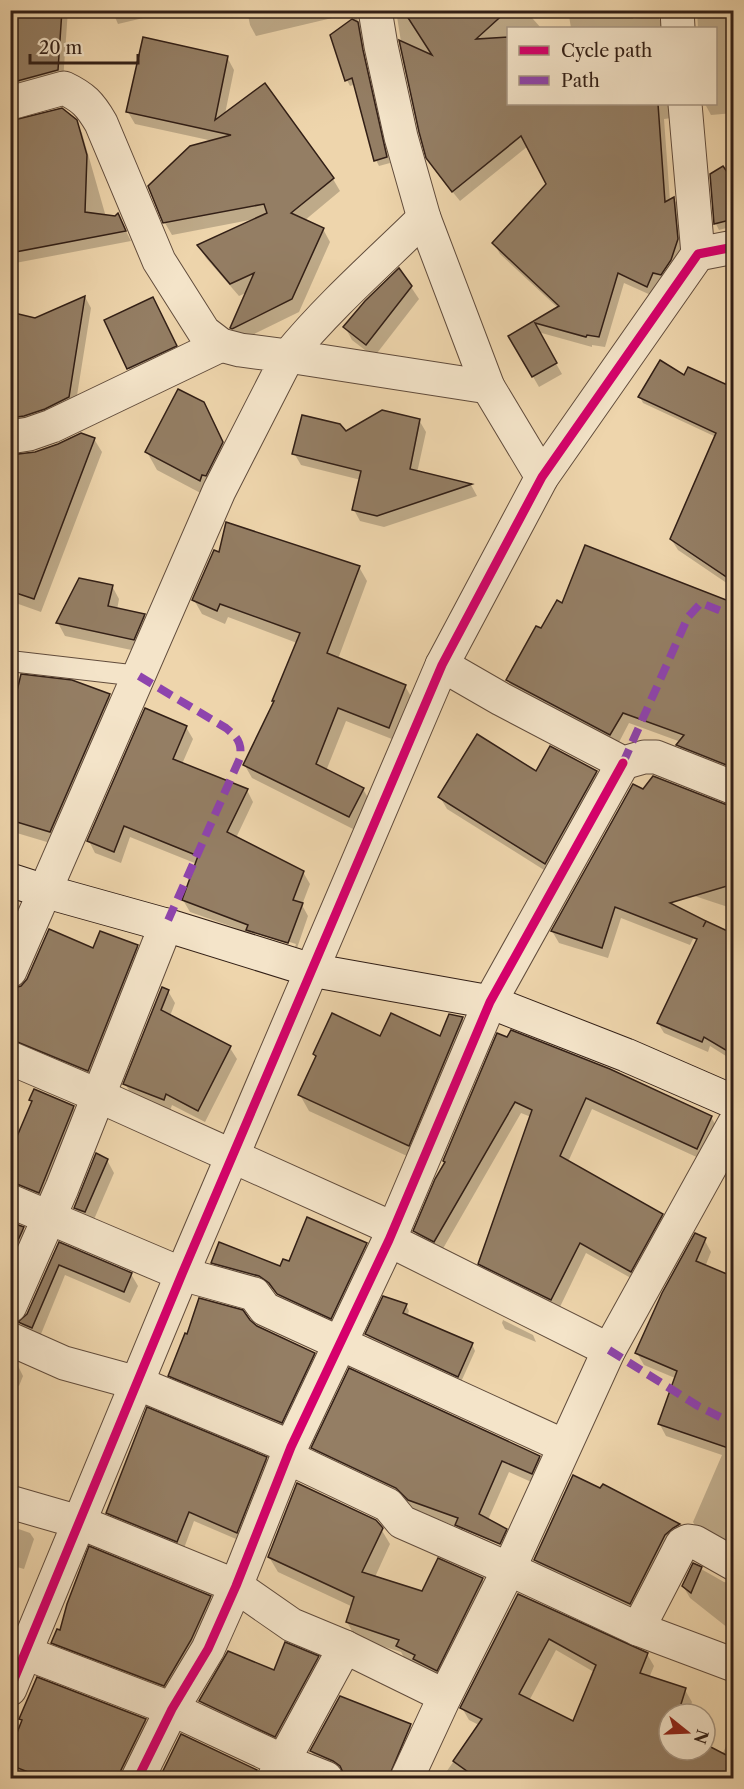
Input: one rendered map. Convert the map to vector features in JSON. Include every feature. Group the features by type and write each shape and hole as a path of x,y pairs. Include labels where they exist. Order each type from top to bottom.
{"street":[{"path":"375,10 401,137 424,218 488,387 542,477"},
{"path":"677,10 678,27"},
{"path":"10,103 64,88 80,96 92,107 101,123 159,261 204,332 221,345 240,350 488,387"},
{"path":"10,1689 18,1650 79,1522 182,1274 442,665 542,477 698,254 685,105"},
{"path":"10,971 219,491 288,356 308,331 424,218"},
{"path":"698,254 734,247"},
{"path":"10,437 29,434 52,426 221,345"},
{"path":"442,665 501,699 623,763 645,757 656,757 734,788"},
{"path":"138,1779 172,1709 208,1649 236,1586 289,1452 392,1235 490,1002 623,763"},
{"path":"10,880 311,970 490,1002 626,1055 734,1102"},
{"path":"10,1306 62,1188 166,925"},
{"path":"10,1058 234,1156 392,1235 609,1350"},
{"path":"407,1779 445,1696 509,1569 609,1350 734,1124"},
{"path":"10,1201 182,1274 254,1294 265,1309 564,1446"},
{"path":"10,1339 64,1363 137,1383 289,1452 388,1505 402,1522 638,1629 734,1665"},
{"path":"10,1502 79,1522 236,1586 292,1625 345,1647 445,1696"},
{"path":"638,1629 682,1544 688,1541 695,1542 734,1564"},
{"path":"279,1770 345,1647"},
{"path":"18,1650 172,1709 279,1770 326,1779"}],"lane":[{"path":"10,661 139,676"}],"building":[{"path":"10,10 62,10 58,70 10,83"},
{"path":"403,10 508,10 476,39 507,37 507,105 658,105 665,202 674,197 678,239 671,260 661,275 653,273 647,287 618,273 599,337 587,335 586,337 535,323 557,363 532,377 508,336 559,306 492,243 546,184 521,136 452,192 426,158 399,40 432,55"},
{"path":"352,19 358,22 387,157 374,161 352,78 345,81 330,35"},
{"path":"143,37 228,56 215,120 265,83 334,178 291,213 324,228 292,299 232,329 230,328 254,273 230,284 197,245 267,213 264,204 163,223 148,186 190,146 231,135 126,112"},
{"path":"62,108 77,120 87,155 85,212 115,216 118,213 126,231 10,253 10,121"},
{"path":"723,166 734,182 734,219 714,224 710,174"},
{"path":"399,268 412,286 366,345 343,327 365,301"},
{"path":"85,296 69,397 45,409 10,418 10,312 35,318"},
{"path":"153,297 177,346 127,369 104,320"},
{"path":"660,360 684,375 688,367 734,388 734,582 670,539 716,433 638,397"},
{"path":"178,389 204,402 223,442 206,476 202,475 200,481 145,452"},
{"path":"382,410 420,419 410,469 472,484 377,516 352,510 361,471 292,454 302,415 340,424 346,431"},
{"path":"81,433 95,438 34,599 10,591 10,455 35,452"},
{"path":"226,522 360,566 327,653 406,685 389,728 338,708 316,764 364,788 349,817 243,765 274,701 272,701 300,633 220,604 217,611 192,600 214,550 219,552"},
{"path":"585,545 734,603 734,768 676,745 684,735 623,713 610,735 506,680 536,626 541,628 557,600 562,603"},
{"path":"79,578 113,585 108,606 145,614 134,640 56,623"},
{"path":"21,674 72,680 110,694 50,832 10,820 10,689 17,691"},
{"path":"145,708 187,726 173,759 248,789 227,832 304,871 293,900 303,903 288,943 246,930 248,925 182,900 198,856 124,826 114,852 87,841"},
{"path":"477,734 536,771 550,746 597,771 545,864 438,797"},
{"path":"653,776 734,806 734,884 670,903 734,934 734,1055 704,1037 702,1042 657,1023 697,939 615,907 602,948 551,931 633,784 643,789"},
{"path":"49,929 93,948 100,931 138,945 88,1071 10,1039 10,989 21,986 27,979"},
{"path":"162,987 169,990 161,1010 231,1046 198,1111 166,1094 164,1100 123,1084"},
{"path":"332,1013 380,1036 391,1013 440,1036 449,1014 463,1017 409,1146 298,1095 316,1056 313,1054"},
{"path":"511,1030 610,1069 712,1116 697,1149 586,1098 560,1156 663,1214 631,1272 580,1243 551,1300 478,1264 532,1110 515,1102 434,1242 413,1231 435,1179 445,1162 443,1161 497,1033 507,1037"},
{"path":"34,1089 74,1106 39,1193 10,1183 10,1153 32,1101 29,1100"},
{"path":"96,1153 108,1159 85,1212 74,1208"},
{"path":"307,1217 367,1243 331,1319 277,1294 269,1283 259,1276 211,1263 219,1242 280,1266 283,1259 289,1261"},
{"path":"10,1222 24,1227 10,1258"},
{"path":"695,1233 706,1238 696,1261 734,1277 734,1450 658,1424 677,1371 635,1353 662,1293"},
{"path":"59,1242 132,1273 124,1292 59,1265 32,1328 18,1322 27,1314"},
{"path":"383,1296 407,1304 403,1313 473,1343 458,1377 365,1334"},
{"path":"199,1298 243,1310 257,1326 315,1353 282,1423 168,1376 185,1333 187,1334"},
{"path":"349,1368 540,1456 532,1474 502,1461 479,1514 507,1529 500,1544 455,1525 458,1518 408,1500 396,1488 311,1448"},
{"path":"147,1407 267,1457 237,1533 189,1512 177,1542 106,1513"},
{"path":"573,1475 600,1488 603,1484 680,1524 665,1535 630,1604 534,1560"},
{"path":"297,1483 376,1520 383,1528 362,1572 422,1591 438,1558 483,1578 437,1671 413,1659 415,1655 396,1646 399,1640 346,1622 354,1597 268,1557"},
{"path":"89,1546 211,1596 191,1640 164,1686 51,1643 57,1629 60,1630 67,1604"},
{"path":"693,1563 702,1567 691,1593 682,1586"},
{"path":"518,1594 648,1653 640,1673 686,1688 682,1702 657,1702 657,1762 717,1762 717,1750 734,1759 734,1779 478,1779 453,1761 482,1719 460,1708","holes":["549,1639 596,1665 573,1721 519,1694"]},
{"path":"285,1642 319,1656 275,1737 199,1701 228,1651 274,1670"},
{"path":"37,1677 146,1719 121,1770 119,1779 46,1779 10,1765 10,1751 22,1720 19,1719"},
{"path":"340,1696 411,1724 388,1779 344,1779 340,1766 310,1751"},
{"path":"181,1734 257,1770 255,1779 159,1779"}],"marked path":[{"path":"623,763 688,617 701,603 734,616"},
{"path":"139,676 226,728 240,744 240,758 166,925"},
{"path":"609,1350 698,1406 734,1424"}],"cycle path":[{"path":"10,1689 182,1274 442,665 542,477 698,254 734,247"},
{"path":"138,1778 172,1709 208,1649 236,1586 291,1447 389,1240 490,1002 623,763"}]}
